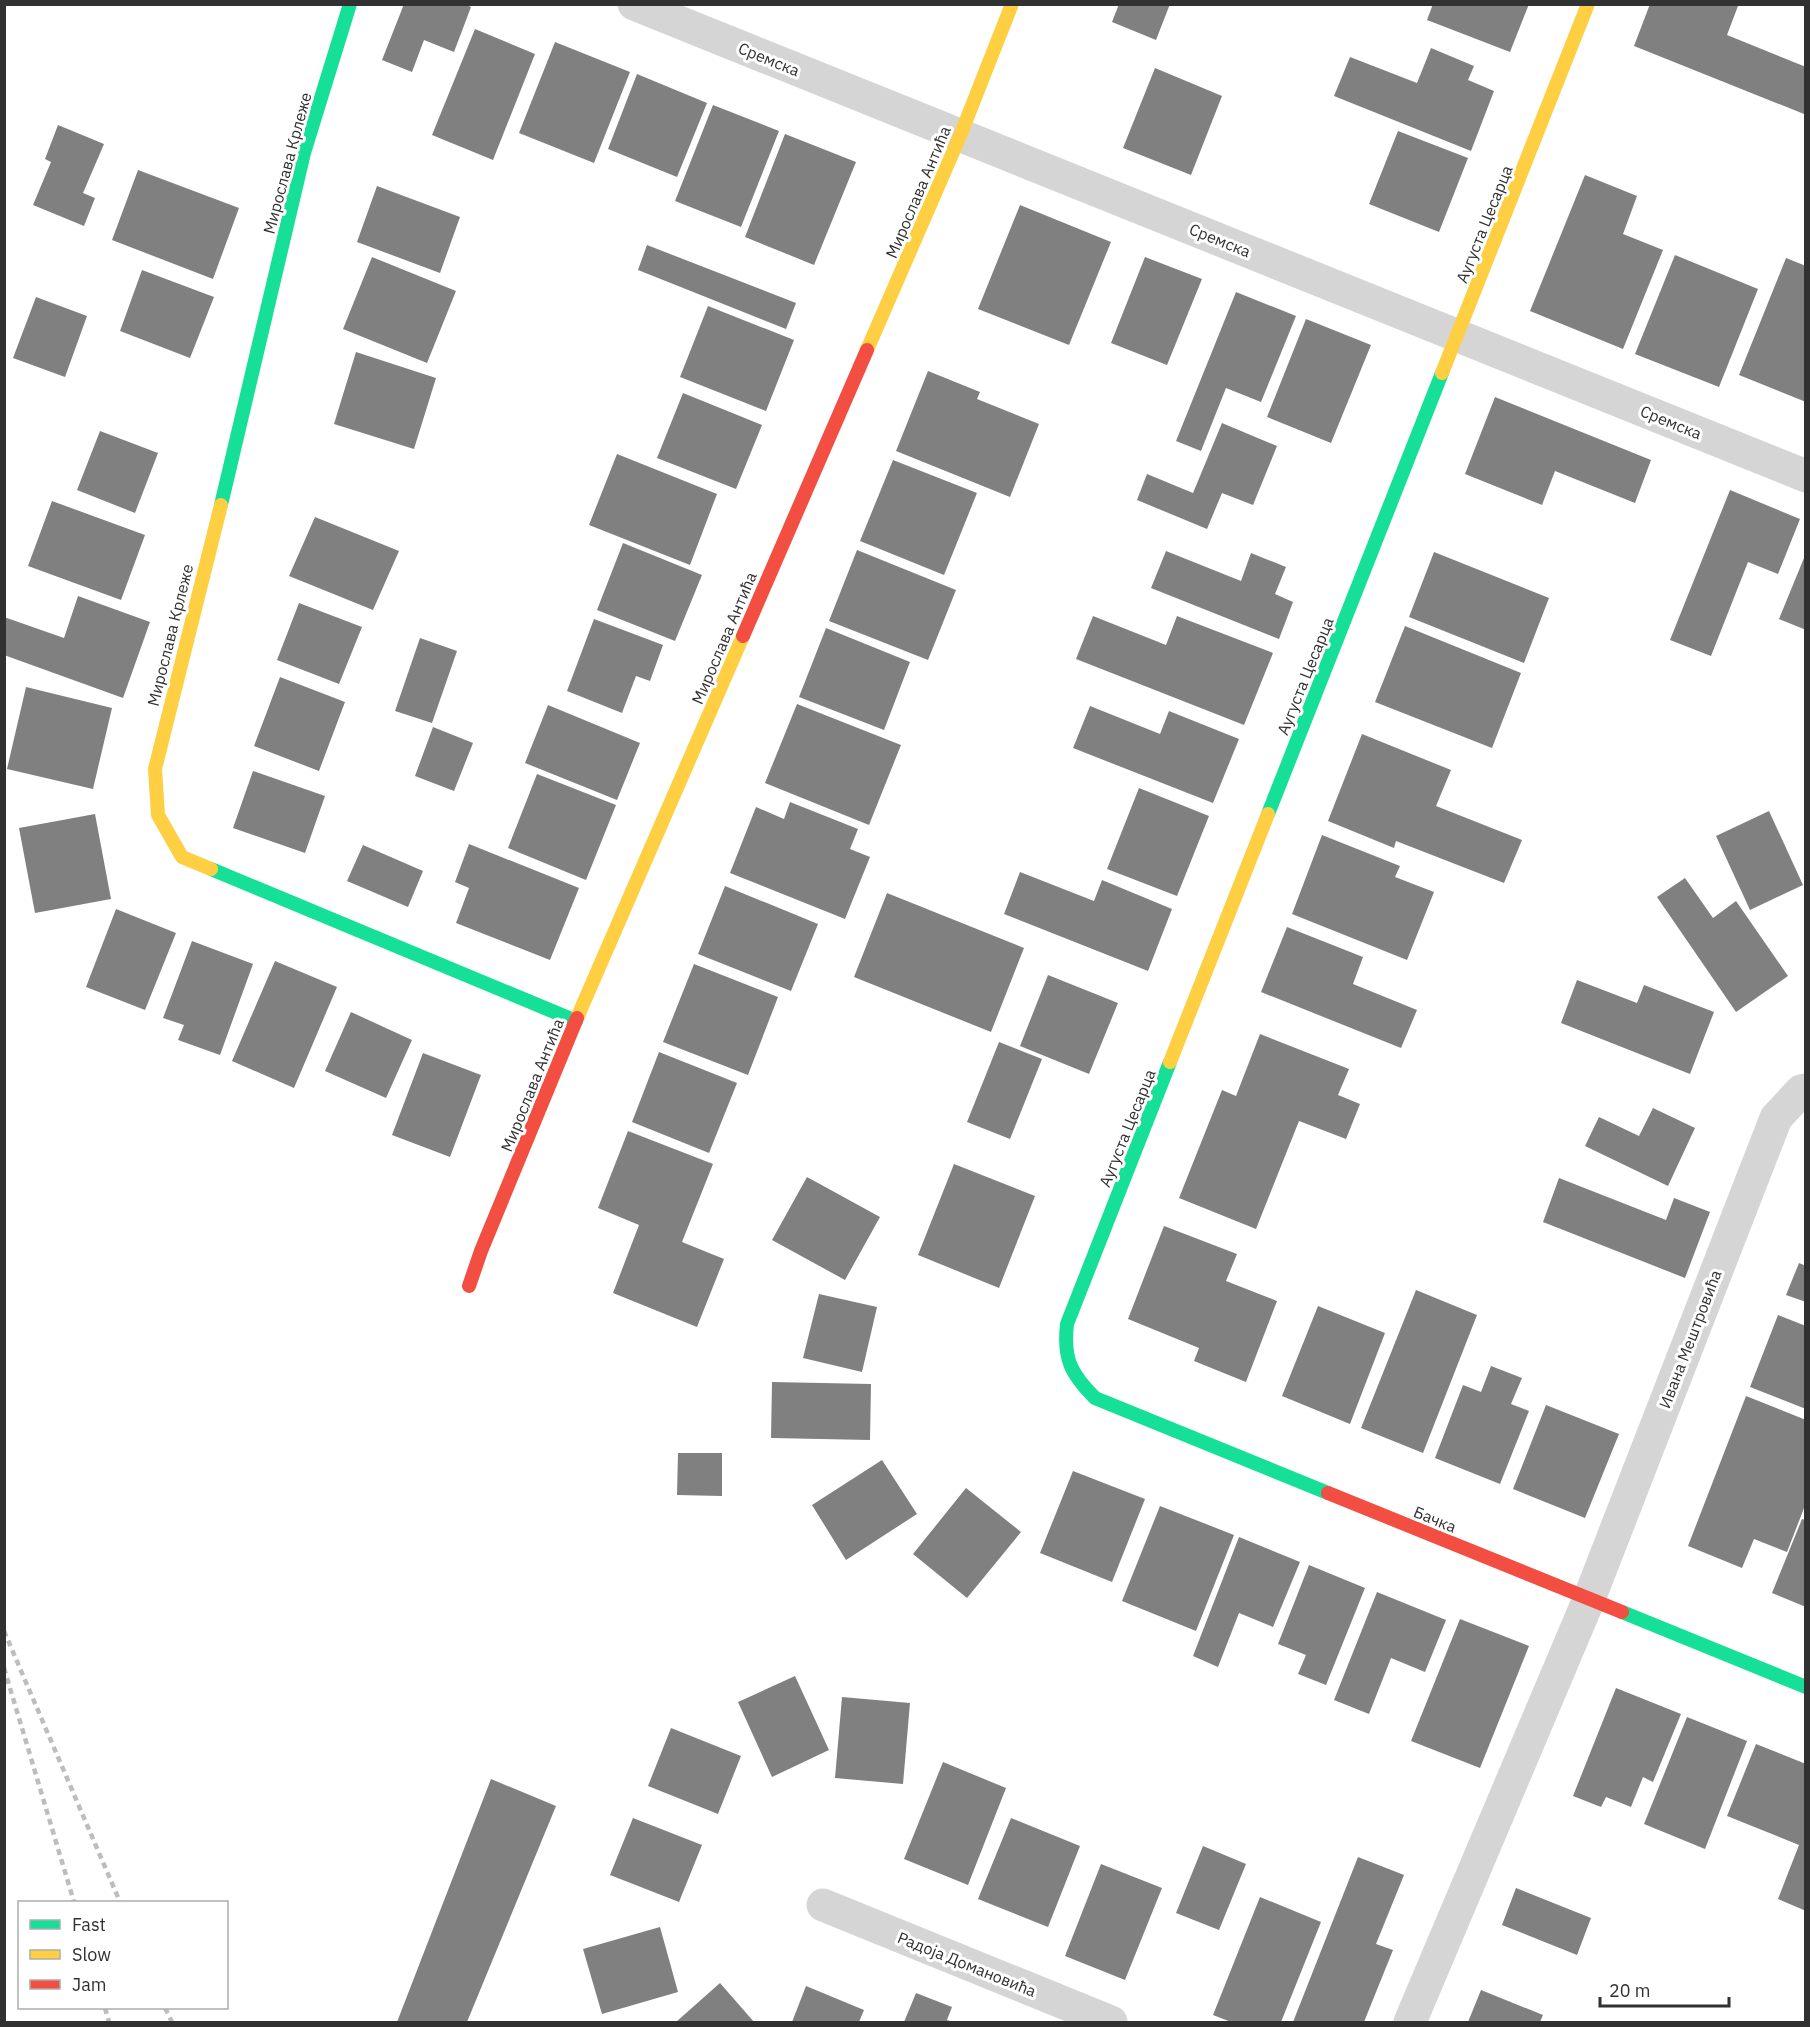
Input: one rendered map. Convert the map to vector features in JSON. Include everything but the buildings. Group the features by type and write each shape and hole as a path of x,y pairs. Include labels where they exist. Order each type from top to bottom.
{"street":[{"name":"Мирослава Крлеже","path":"350,4 304,153 237,441 212,532 155,769 158,815 182,857 576,1021"},
{"name":"Сремска","path":"634,4 1806,476"},
{"name":"Мирослава Антића","path":"469,1286 481,1251 576,1021 960,136 1012,4"},
{"name":"Аугуста Цесарца","path":"1068,1362 1065,1343 1067,1324 1588,4"},
{"name":"Ивана Мештровића","path":"1410,2022 1589,1599 1776,1118 1801,1091 1806,1090"},
{"name":"Бачка","path":"1068,1362 1077,1381 1095,1398 1806,1687"},
{"name":"Радоја Домановића","path":"824,1905 1111,2022"}],"railway":[{"path":"4,1631 120,1901"},
{"path":"4,1668 74,1901"},
{"path":"105,2009 109,2022"},
{"path":"166,2009 172,2022"}],"traffic: fast":[{"path":"221,505 304,153 350,4"},
{"path":"1268,814 1442,373"},
{"path":"211,869 576,1021"},
{"path":"1170,1062 1067,1324 1066,1347 1070,1365 1095,1398 1328,1493"},
{"path":"1622,1612 1806,1687"}],"traffic: slow":[{"path":"867,350 960,136 1012,4"},
{"path":"1442,373 1588,4"},
{"path":"211,869 182,857 158,815 155,769 221,505"},
{"path":"577,1018 743,636"},
{"path":"1170,1062 1268,814"}],"traffic: jam":[{"path":"743,636 867,350"},
{"path":"469,1286 481,1251 577,1018"},
{"path":"1328,1493 1622,1612"}]}
